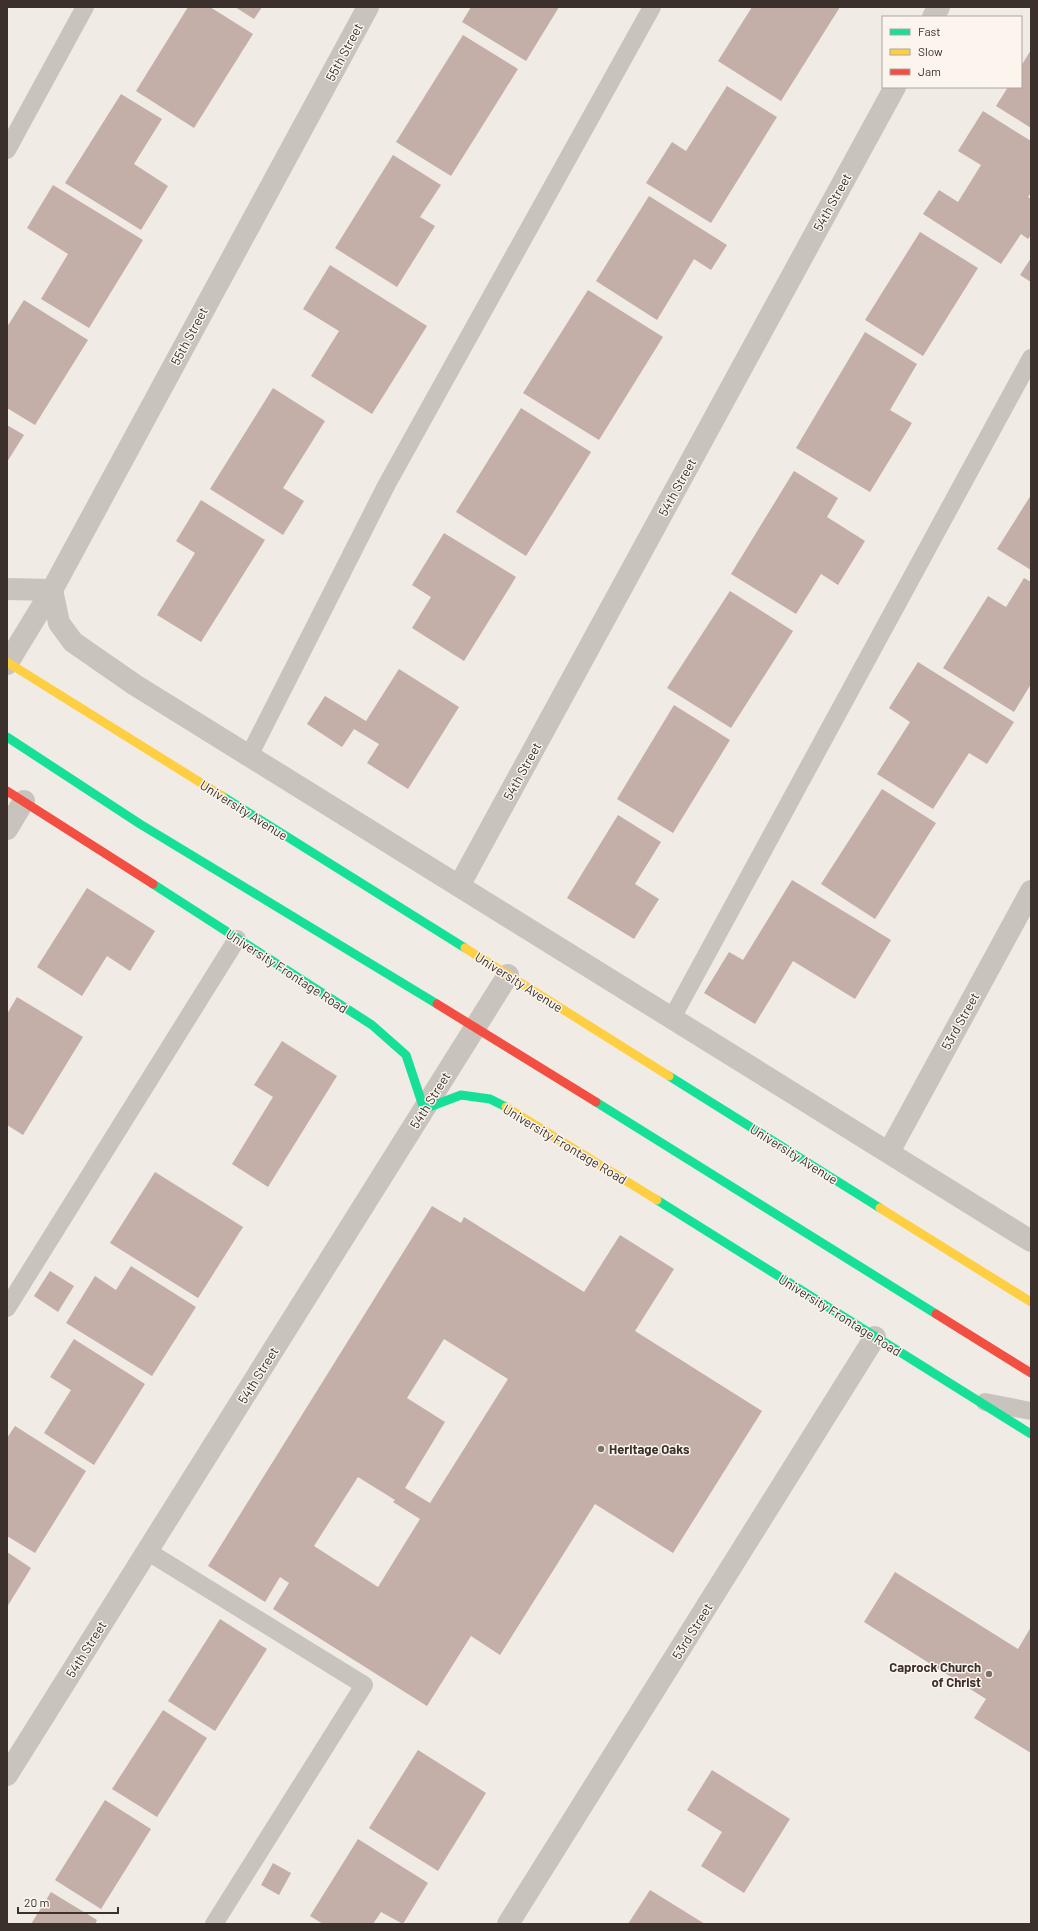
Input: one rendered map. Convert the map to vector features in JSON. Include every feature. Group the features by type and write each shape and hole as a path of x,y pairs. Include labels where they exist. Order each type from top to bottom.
{"main road":[{"name":"University Avenue","path":"7,663 1031,1302"},
{"path":"7,737 140,824 475,1027 1031,1373"},
{"name":"University Frontage Road","path":"16,796 372,1025 406,1055 424,1109 461,1095 490,1099 514,1111 1031,1434"}],"street":[{"name":"55th Street","path":"7,663 52,590 368,7"},
{"path":"934,16 939,7"},
{"name":"54th Street","path":"459,886 894,88"},
{"path":"7,589 52,590 60,624 73,642 135,685 1031,1241"},
{"path":"7,829 16,796"},
{"name":"53rd Street","path":"889,1152 1031,891"},
{"name":"54th Street","path":"7,1775 508,975"},
{"name":"53rd Street","path":"508,1924 875,1337"}],"lane":[{"path":"7,150 85,7"},
{"path":"249,756 387,484 652,7"},
{"path":"672,1018 1031,358"},
{"path":"7,1308 238,939"},
{"path":"978,1401 1031,1411"},
{"path":"147,1551 364,1686 214,1924"}],"building":[{"path":"188,7 210,7 253,34 194,128 136,91"},
{"path":"235,7 262,7 254,19"},
{"path":"471,7 559,7 526,61 462,22"},
{"path":"752,7 840,7 781,101 718,61"},
{"path":"463,35 518,69 451,176 396,142"},
{"path":"1031,50 1031,128 996,106 1007,88 1022,88 1022,64"},
{"path":"727,86 777,117 711,223 646,183 672,142 686,151"},
{"path":"121,94 162,119 134,164 168,186 141,230 65,183"},
{"path":"983,111 1031,141 1031,193 1028,197 1031,199 1031,235 1028,239 1021,234 1001,264 923,214 939,190 958,202 981,165 958,151"},
{"path":"393,155 441,185 420,217 435,226 397,287 335,248"},
{"path":"53,185 143,240 89,328 41,299 68,254 27,228"},
{"path":"649,196 727,245 711,270 694,259 657,320 596,281"},
{"path":"920,232 978,268 923,356 865,320"},
{"path":"1031,258 1031,282 1020,275"},
{"path":"330,265 427,326 372,414 311,376 339,331 303,309"},
{"path":"588,290 663,337 599,440 523,393"},
{"path":"24,300 88,340 35,425 7,408 7,327"},
{"path":"865,332 917,364 890,410 912,423 870,492 796,448"},
{"path":"273,388 325,421 283,488 304,501 283,535 210,489"},
{"path":"521,408 591,452 526,556 456,512"},
{"path":"7,425 24,435 7,462"},
{"path":"794,471 838,498 827,517 865,541 838,585 821,574 796,614 731,574"},
{"path":"1031,495 1031,570 997,549"},
{"path":"201,500 265,540 201,642 157,615 195,553 176,541"},
{"path":"444,533 516,577 464,661 412,628 431,597 412,585"},
{"path":"1024,578 1031,582 1031,684 1014,712 943,668 988,596 1006,607"},
{"path":"730,591 793,631 731,728 667,688"},
{"path":"918,662 1014,722 987,764 969,753 933,809 877,774 910,722 889,708"},
{"path":"399,669 459,707 408,789 367,763 379,744 354,729 342,747 307,724 325,696 366,721"},
{"path":"674,705 730,740 673,833 617,799"},
{"path":"882,789 936,823 875,919 821,884"},
{"path":"618,815 661,842 635,884 659,899 634,939 567,898"},
{"path":"792,880 891,940 855,999 793,961 755,1024 704,993 729,952 743,960"},
{"path":"87,888 155,931 130,971 107,956 82,996 37,967"},
{"path":"17,997 83,1037 23,1135 7,1125 7,1014"},
{"path":"282,1041 337,1076 268,1187 232,1164 273,1097 254,1085"},
{"path":"155,1172 243,1227 198,1298 110,1243"},
{"name":"Heritage Oaks","path":"432,1206 461,1223 464,1217 584,1292 620,1235 674,1269 635,1331 762,1411 673,1553 595,1504 500,1655 471,1636 427,1706 273,1609 289,1583 280,1577 265,1602 208,1566","holes":["444,1339 508,1379 430,1503 405,1488 445,1422 407,1398","358,1477 395,1500 393,1502 420,1519 378,1587 314,1546"]},
{"path":"131,1266 196,1307 152,1376 66,1323 95,1276 116,1290"},
{"path":"50,1271 74,1286 58,1312 34,1296"},
{"path":"74,1339 145,1384 94,1465 44,1433 71,1390 50,1377"},
{"path":"15,1426 86,1471 35,1553 7,1536 7,1438"},
{"path":"7,1552 31,1568 7,1607"},
{"name":"Caprock Church of Christ","path":"895,1572 1018,1649 1031,1627 1031,1753 974,1718 986,1699 864,1622"},
{"path":"220,1619 267,1649 215,1731 168,1701"},
{"path":"163,1710 207,1738 157,1817 112,1789"},
{"path":"418,1750 486,1793 438,1871 369,1828"},
{"path":"712,1770 790,1819 744,1893 701,1866 722,1832 687,1810"},
{"path":"105,1800 151,1829 101,1909 55,1880"},
{"path":"358,1839 428,1883 403,1924 381,1912 373,1924 323,1924 310,1916"},
{"path":"273,1863 291,1873 279,1895 261,1885"},
{"path":"650,1890 705,1924 628,1924"},
{"path":"51,1892 97,1920 95,1924 31,1924"}],"traffic: fast":[{"path":"7,737 140,824 437,1004"},
{"path":"222,796 465,948"},
{"path":"153,884 372,1025 406,1055 424,1109 461,1095 490,1099 506,1107"},
{"path":"669,1076 880,1208"},
{"path":"596,1102 936,1314"},
{"path":"657,1200 1031,1434"}],"traffic: slow":[{"path":"7,662 222,796"},
{"path":"465,948 669,1076"},
{"path":"506,1107 657,1200"},
{"path":"880,1208 1031,1302"}],"traffic: jam":[{"path":"7,791 153,884"},
{"path":"437,1004 596,1102"},
{"path":"936,1314 1031,1373"}],"place":[{"name":"Heritage Oaks","path":"601,1449"},
{"name":"Caprock Church of Christ","path":"989,1674"}]}
